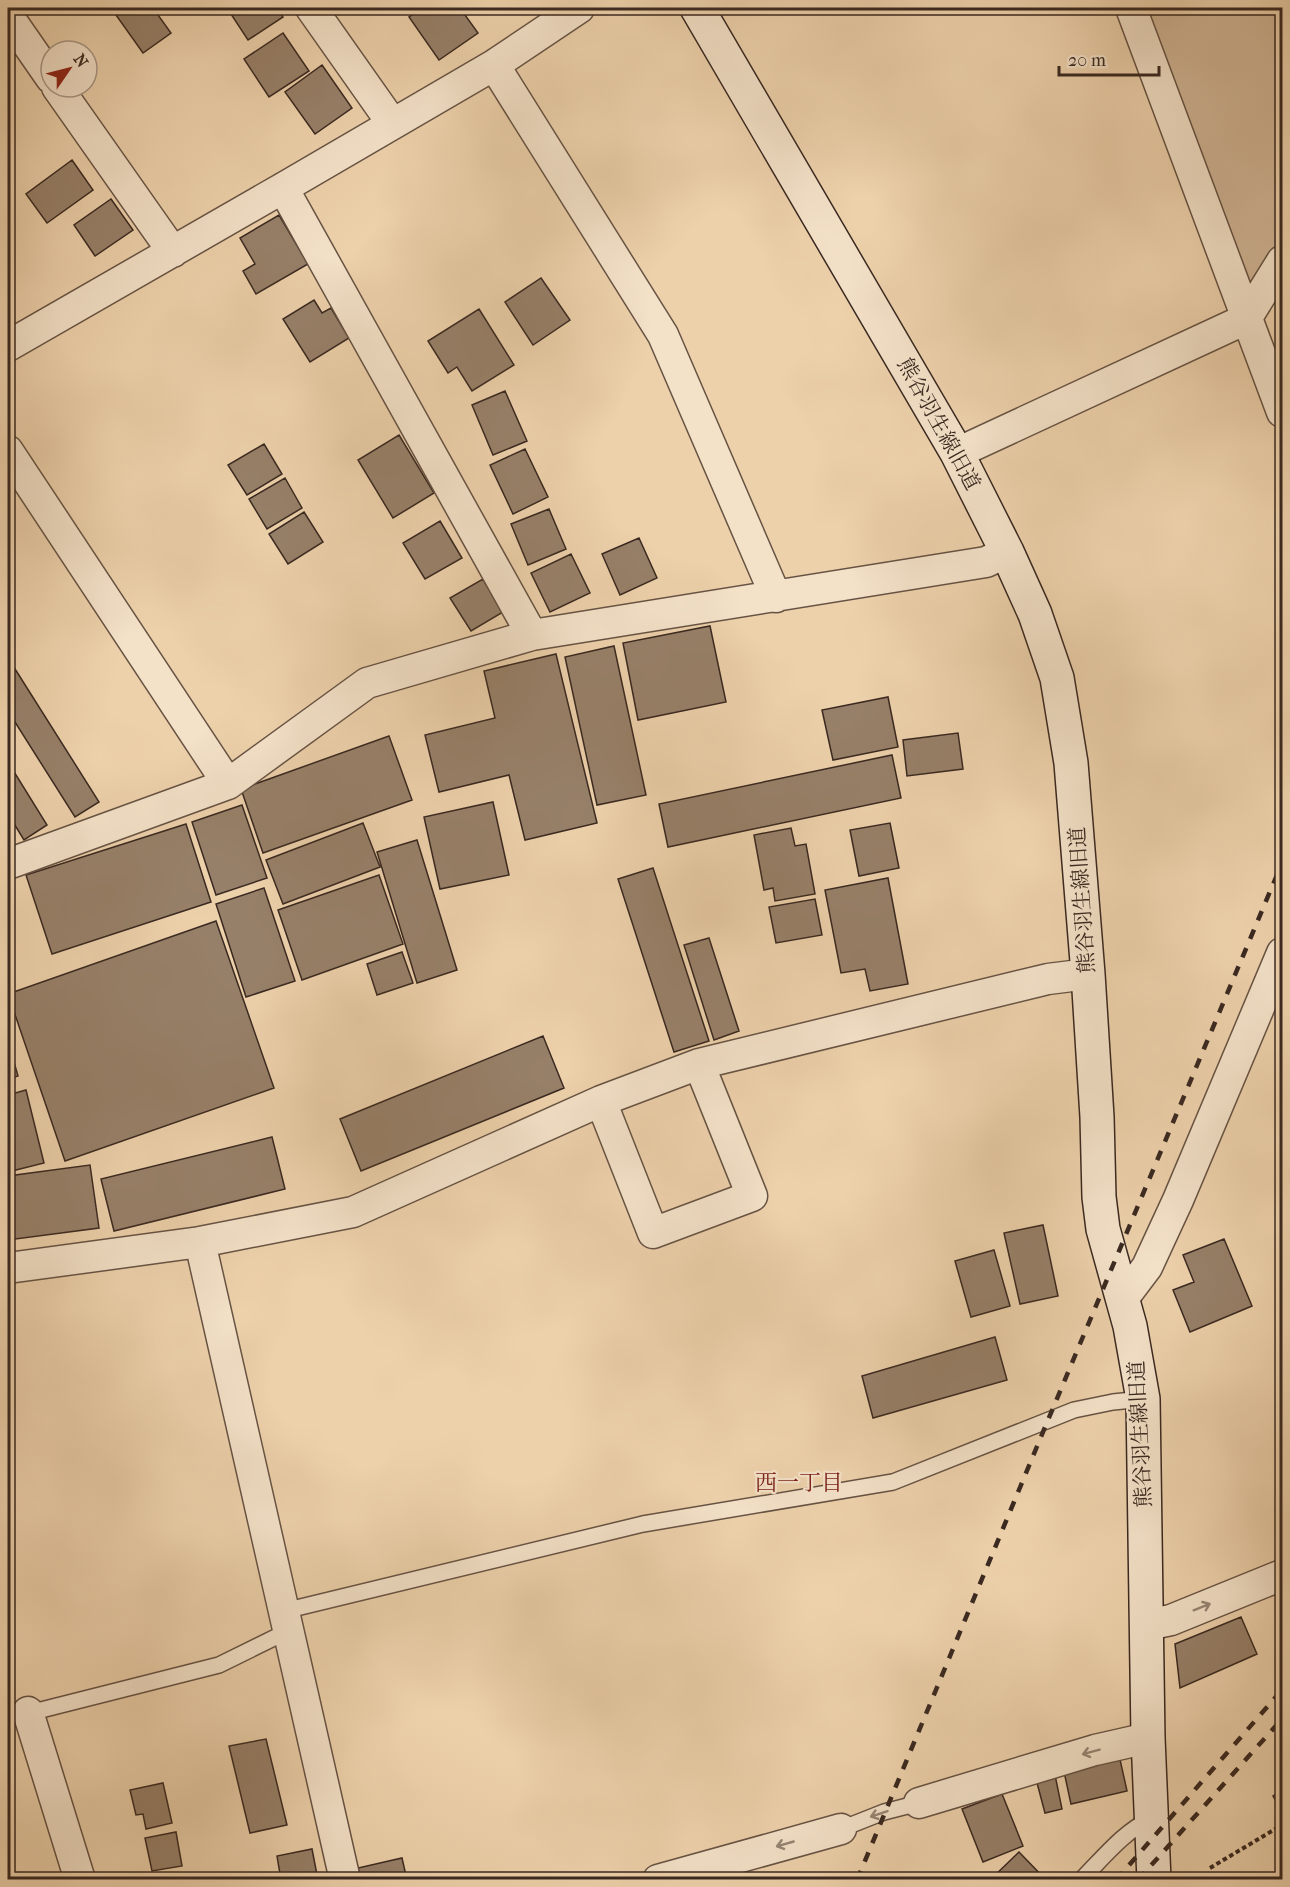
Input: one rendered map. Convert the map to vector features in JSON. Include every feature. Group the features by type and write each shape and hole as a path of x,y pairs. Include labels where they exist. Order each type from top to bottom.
{"street":[{"path":"311,8 392,123"},
{"path":"8,346 494,65 579,8"},
{"name":"熊谷羽生線旧道","path":"697,8 957,453 1007,552 1035,614 1056,678 1071,764 1088,974 1102,1229 1137,1356 1143,1399 1148,1738 1154,1880"},
{"path":"1131,8 1282,412"},
{"path":"8,16 39,61"},
{"path":"494,65 663,335 776,597"},
{"path":"65,99 173,252"},
{"path":"284,188 532,635"},
{"path":"957,453 1246,319 1282,261"},
{"path":"8,451 228,784"},
{"path":"8,864 228,784 367,682 532,635 986,562 1007,552"},
{"path":"1122,1300 1147,1267 1178,1200 1282,953"},
{"path":"8,1269 200,1242 353,1212 601,1101 699,1064 1048,979 1088,974"},
{"path":"601,1101 653,1233 752,1196 699,1064"},
{"path":"200,1242 345,1880"},
{"path":"1147,1625 1171,1620 1282,1575"},
{"path":"18,1714 80,1880"},
{"path":"919,1803 1095,1750 1148,1738"},
{"path":"658,1880 841,1829"}],"lane":[{"path":"18,1714 219,1665 286,1621 643,1524 893,1482 1074,1410 1143,1399"},
{"path":"841,1829 884,1812 919,1803"},
{"path":"1081,1880 1129,1833 1151,1819"}],"path":[{"path":"1210,1868 1282,1825"}],"shaded area":[{"path":"1145,8 1282,8 1282,238 1248,292"}],"building":[{"path":"111,8 153,8 171,33 143,53"},
{"path":"227,8 277,8 283,17 248,40"},
{"path":"379,8 393,8 384,14"},
{"path":"422,8 460,8 478,33 439,60 409,17"},
{"path":"283,33 309,71 269,97 244,59"},
{"path":"322,65 352,108 315,134 285,92"},
{"path":"72,160 93,190 47,223 26,194"},
{"path":"111,199 133,230 95,256 74,225"},
{"path":"279,215 308,264 256,294 243,271 255,264 240,238"},
{"path":"541,278 570,320 533,345 505,302"},
{"path":"314,300 322,313 331,308 349,338 310,362 283,319"},
{"path":"479,309 514,365 472,391 457,367 448,373 428,341"},
{"path":"505,391 527,441 493,455 472,405"},
{"path":"399,435 434,493 393,518 358,460"},
{"path":"264,444 282,474 247,495 228,465"},
{"path":"525,449 548,497 513,514 490,465"},
{"path":"285,478 302,508 267,529 249,499"},
{"path":"549,509 566,549 528,565 511,524"},
{"path":"304,512 323,542 288,564 269,534"},
{"path":"440,521 462,558 425,579 403,543"},
{"path":"639,538 657,578 620,595 602,554"},
{"path":"571,554 590,593 550,612 531,573"},
{"path":"483,579 503,612 471,631 450,598"},
{"path":"710,626 726,702 638,720 623,643"},
{"path":"614,646 646,795 597,805 565,657"},
{"path":"556,654 597,823 525,840 509,775 439,792 425,735 495,718 484,671"},
{"path":"10,661 99,802 75,817 8,711 8,663"},
{"path":"888,697 898,747 833,760 822,710"},
{"path":"958,733 963,769 907,776 903,740"},
{"path":"389,736 412,800 263,853 241,789"},
{"path":"892,755 901,798 668,847 659,804"},
{"path":"8,762 47,825 24,840 8,814"},
{"path":"493,802 509,875 440,889 424,817"},
{"path":"242,805 267,878 216,895 192,822"},
{"path":"363,823 380,867 283,904 266,860"},
{"path":"890,823 899,868 859,876 850,830"},
{"path":"186,824 211,902 52,954 26,875"},
{"path":"791,828 795,846 806,844 815,894 775,901 773,888 764,890 754,835"},
{"path":"417,840 457,970 417,983 377,852"},
{"path":"653,868 709,1041 674,1052 618,879"},
{"path":"379,875 403,944 302,980 278,910"},
{"path":"888,878 908,984 870,991 865,969 841,973 825,890"},
{"path":"264,888 295,981 246,997 216,904"},
{"path":"815,899 822,935 776,943 769,907"},
{"path":"216,921 274,1088 65,1161 8,994"},
{"path":"709,938 739,1031 714,1040 684,945"},
{"path":"402,952 413,983 377,995 367,964"},
{"path":"543,1036 564,1088 361,1171 340,1119"},
{"path":"8,1041 18,1076 8,1079"},
{"path":"26,1090 44,1163 8,1172 8,1095"},
{"path":"272,1137 285,1189 114,1231 101,1179"},
{"path":"90,1165 99,1228 8,1240 8,1176"},
{"path":"1043,1225 1058,1296 1020,1304 1004,1233"},
{"path":"1224,1239 1252,1306 1190,1332 1173,1290 1194,1282 1183,1255"},
{"path":"994,1250 1010,1306 971,1317 955,1261"},
{"path":"995,1337 1007,1380 873,1418 862,1376"},
{"path":"1241,1617 1257,1654 1180,1688 1175,1644"},
{"path":"266,1739 287,1825 250,1833 229,1746"},
{"path":"1119,1755 1127,1791 1071,1804 1063,1767"},
{"path":"1055,1775 1062,1809 1045,1813 1036,1779"},
{"path":"163,1783 172,1823 146,1829 143,1814 136,1815 130,1790"},
{"path":"1282,1790 1282,1812 1273,1796"},
{"path":"1002,1794 1023,1846 983,1862 962,1809"},
{"path":"176,1832 182,1866 152,1871 145,1838"},
{"path":"312,1849 318,1880 281,1880 277,1856"},
{"path":"1019,1852 1046,1880 992,1878"},
{"path":"402,1858 407,1880 361,1880 358,1868"}],"railway":[{"path":"857,1880 1282,863"},
{"path":"1116,1880 1282,1690"},
{"path":"1138,1880 1282,1719"}],"district":[{"name":"西一丁目","path":"799,1482"}]}
